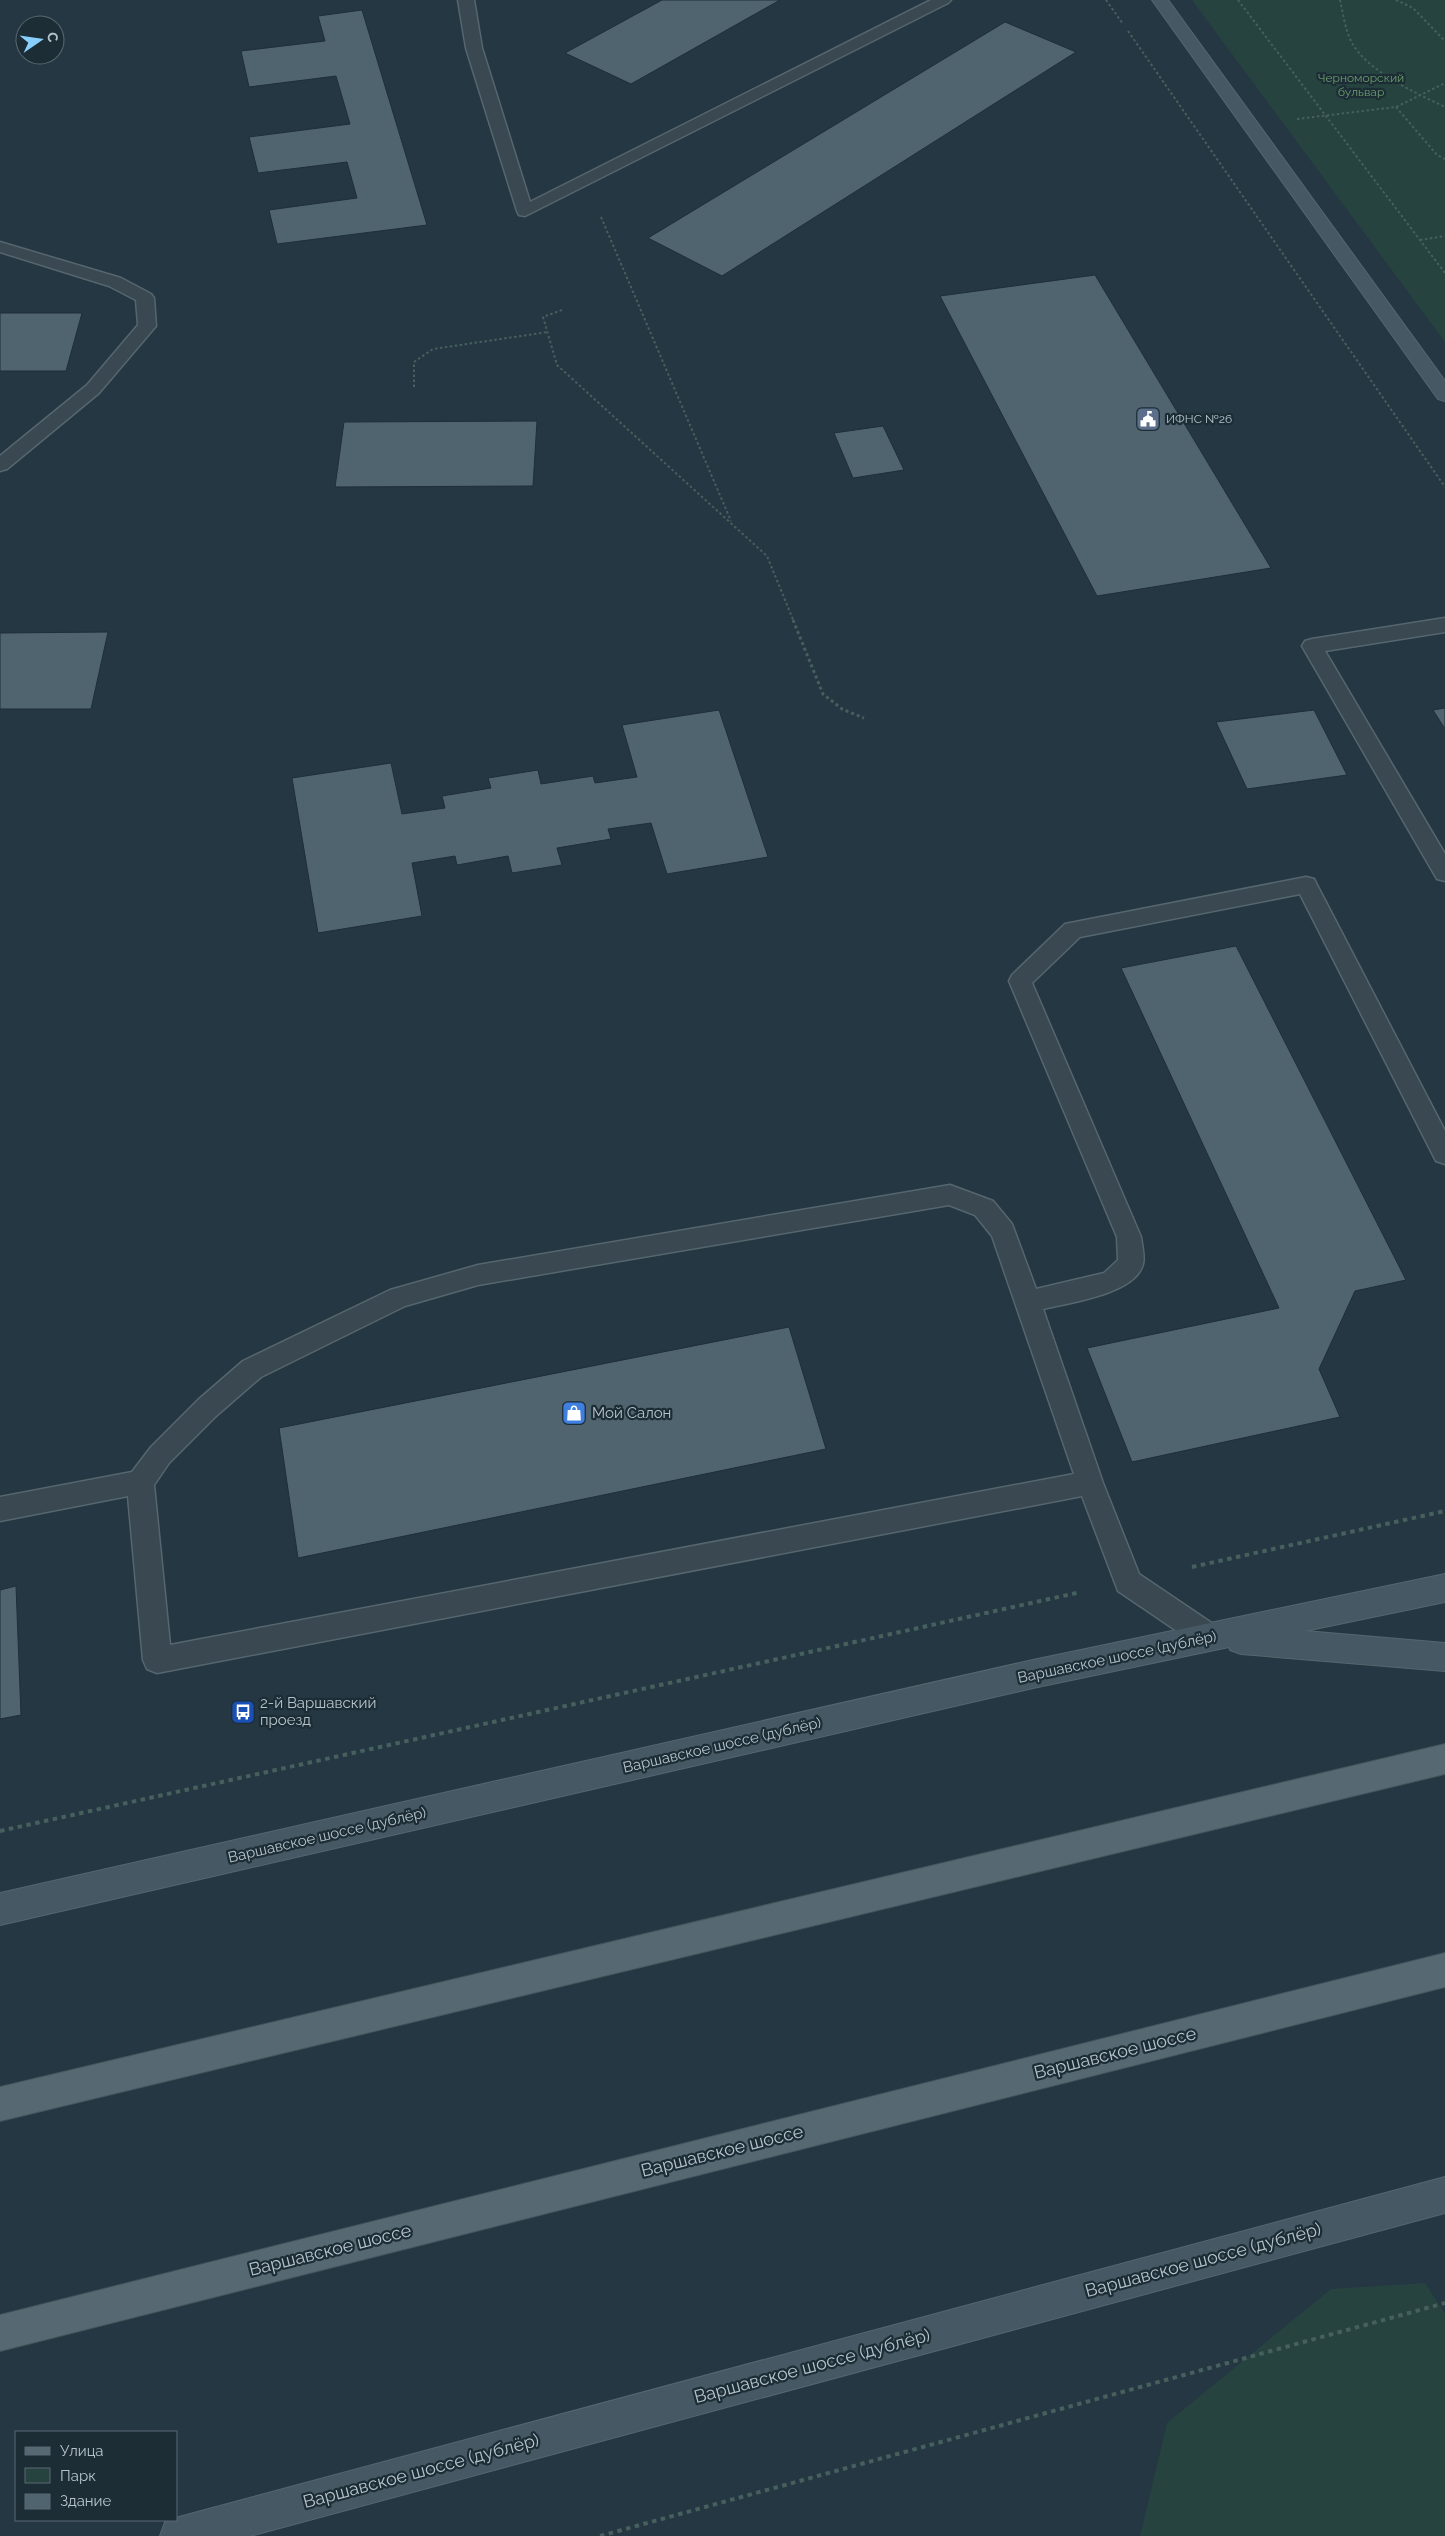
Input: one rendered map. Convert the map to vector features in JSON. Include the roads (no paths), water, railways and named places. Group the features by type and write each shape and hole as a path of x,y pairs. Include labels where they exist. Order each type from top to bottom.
{"main road":[{"path":"1160,0 1445,396"},
{"name":"Варшавское шоссе (дублёр)","path":"0,1909 1023,1676 1445,1588"},
{"path":"1209,1637 1445,1657"},
{"path":"0,2104 1445,1759"},
{"name":"Варшавское шоссе","path":"0,2333 1445,1970"},
{"name":"Варшавское шоссе (дублёр)","path":"179,2536 1445,2195"}],"lane":[{"path":"466,0 474,48 525,212 943,0"},
{"path":"0,247 115,282 145,298 147,326 93,389 0,464"},
{"path":"1445,625 1312,646 1445,873"},
{"path":"1027,1302 1112,1282 1131,1264 1130,1237 1020,981 1073,930 1306,885 1445,1154"},
{"path":"1090,1483 157,1660 140,1482 160,1455 207,1408 252,1370 400,1297 478,1275 950,1195 984,1208 1002,1231 1090,1483 1128,1582 1209,1637"},
{"path":"0,1509 140,1482"}],"place":[{"name":"ИФНС №26","path":"1148,419"},
{"name":"Мой Салон","path":"574,1413"},
{"name":"2-й Варшавский проезд","path":"243,1712"}],"park label":[{"name":"Черноморский бульвар","path":"1361,85"}]}
